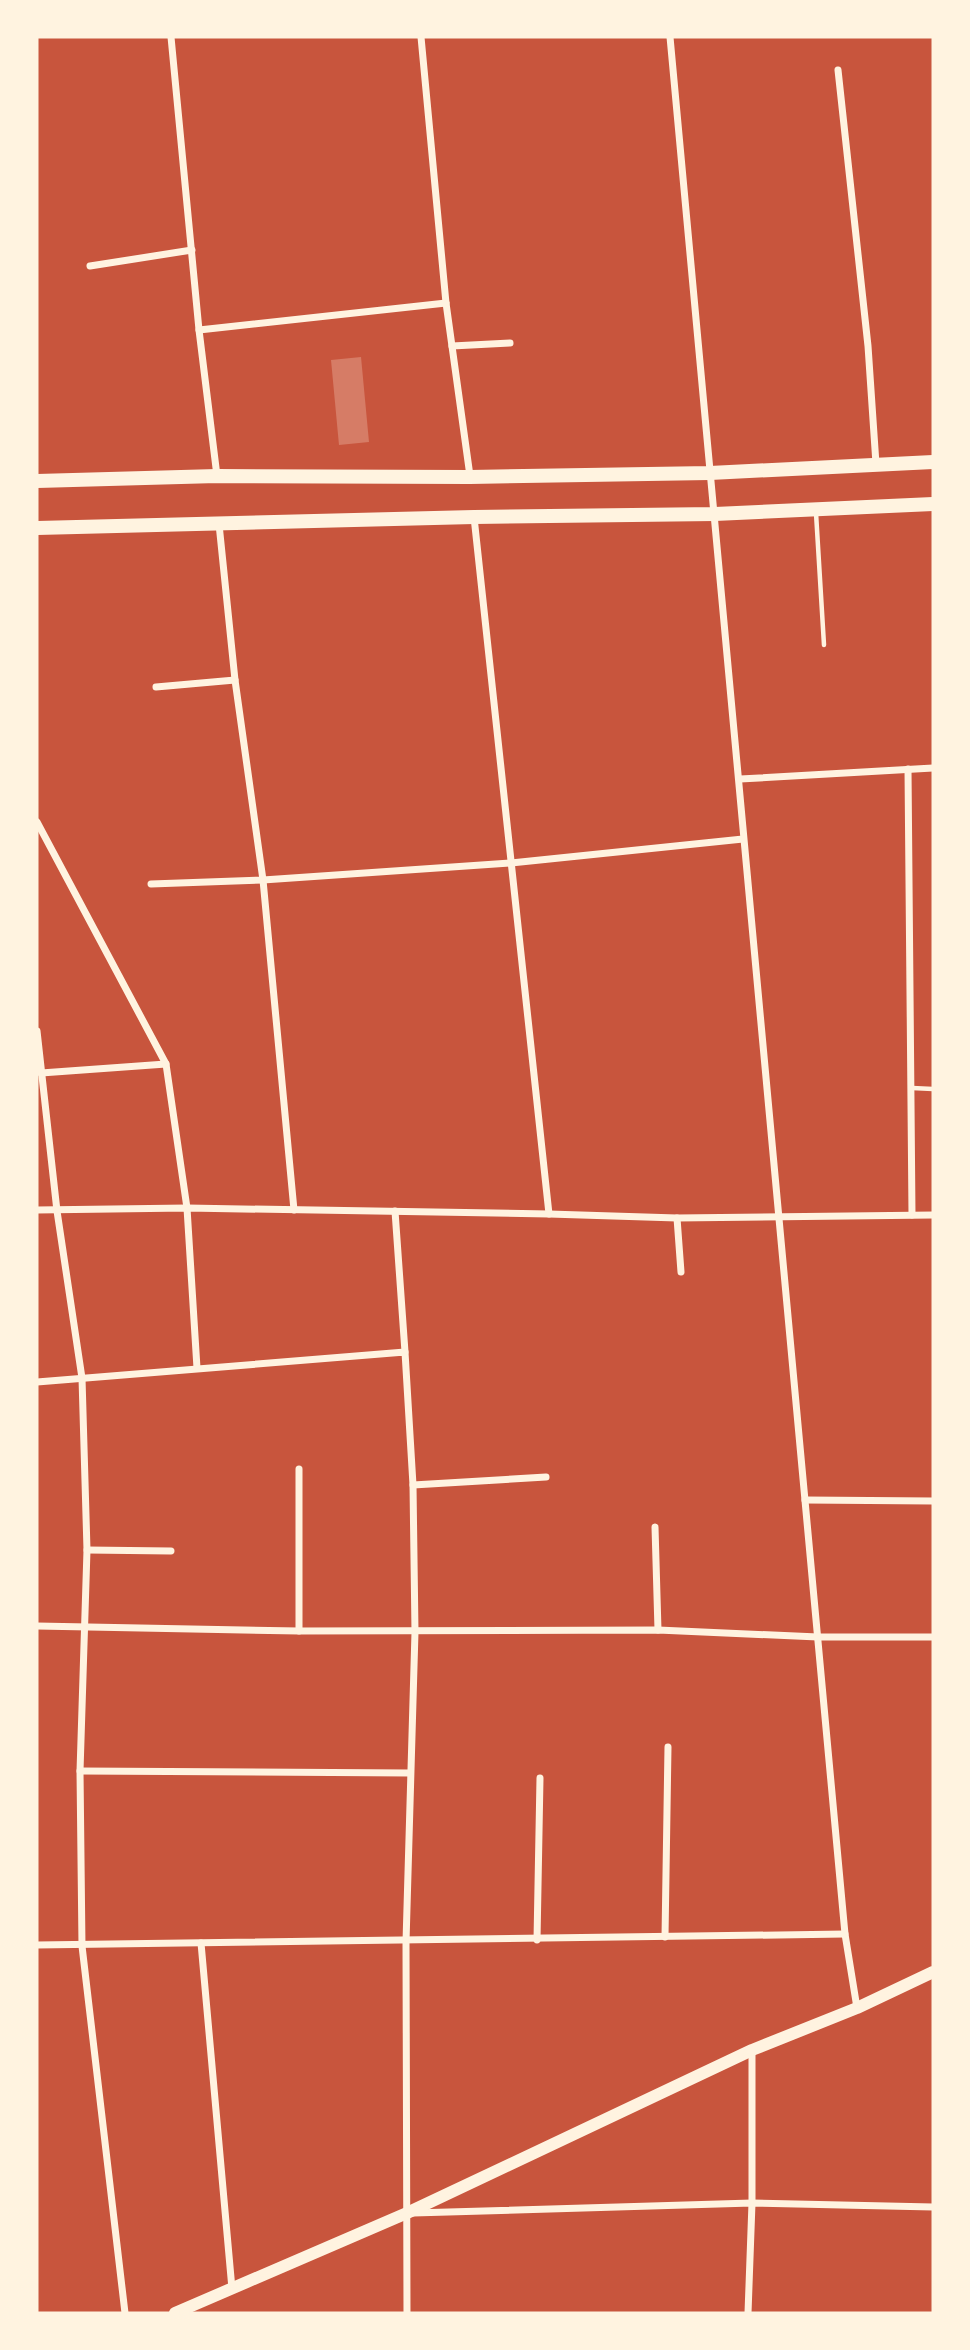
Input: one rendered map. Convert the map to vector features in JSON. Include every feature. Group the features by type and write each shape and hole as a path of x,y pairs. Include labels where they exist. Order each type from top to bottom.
{"main road":[{"path":"37,481 217,476 470,477 710,473 933,462"},
{"path":"37,528 715,514 933,503"}],"street":[{"path":"171,37 199,330 217,476"},
{"path":"421,37 446,303 470,477"},
{"path":"670,37 845,1934 857,2008"},
{"path":"838,70 868,346 876,464"},
{"path":"90,266 192,250"},
{"path":"199,330 446,303"},
{"path":"452,345 510,343"},
{"path":"474,517 549,1213"},
{"path":"219,523 235,680 263,880 294,1210"},
{"path":"156,687 235,680"},
{"path":"740,779 933,768"},
{"path":"908,769 912,1215"},
{"path":"37,822 166,1064 187,1208 197,1368"},
{"path":"151,884 263,880 512,863 743,839"},
{"path":"37,1031 57,1210 82,1378 87,1550 80,1771 82,1946 125,2313"},
{"path":"41,1073 166,1064"},
{"path":"37,1210 187,1208 549,1213 677,1218 933,1215"},
{"path":"395,1211 413,1485 415,1632 405,1942 407,2313"},
{"path":"677,1218 681,1272"},
{"path":"37,1382 405,1352"},
{"path":"299,1469 299,1631"},
{"path":"413,1485 546,1477"},
{"path":"805,1500 933,1501"},
{"path":"656,1527 658,1630"},
{"path":"87,1550 170,1551"},
{"path":"37,1626 415,1632 658,1630 818,1637 933,1637"},
{"path":"665,1937 668,1747"},
{"path":"80,1771 410,1773"},
{"path":"537,1940 540,1778"},
{"path":"37,1945 845,1934"},
{"path":"201,1943 232,2289"},
{"path":"175,2313 407,2213 752,2050 857,2008 933,1972"},
{"path":"748,2313 752,2203 752,2050"},
{"path":"407,2213 752,2203 933,2207"}],"lane":[{"path":"816,509 824,645"},
{"path":"911,1087 933,1089"}],"building":[{"path":"361,357 369,442 339,445 331,360"}]}
